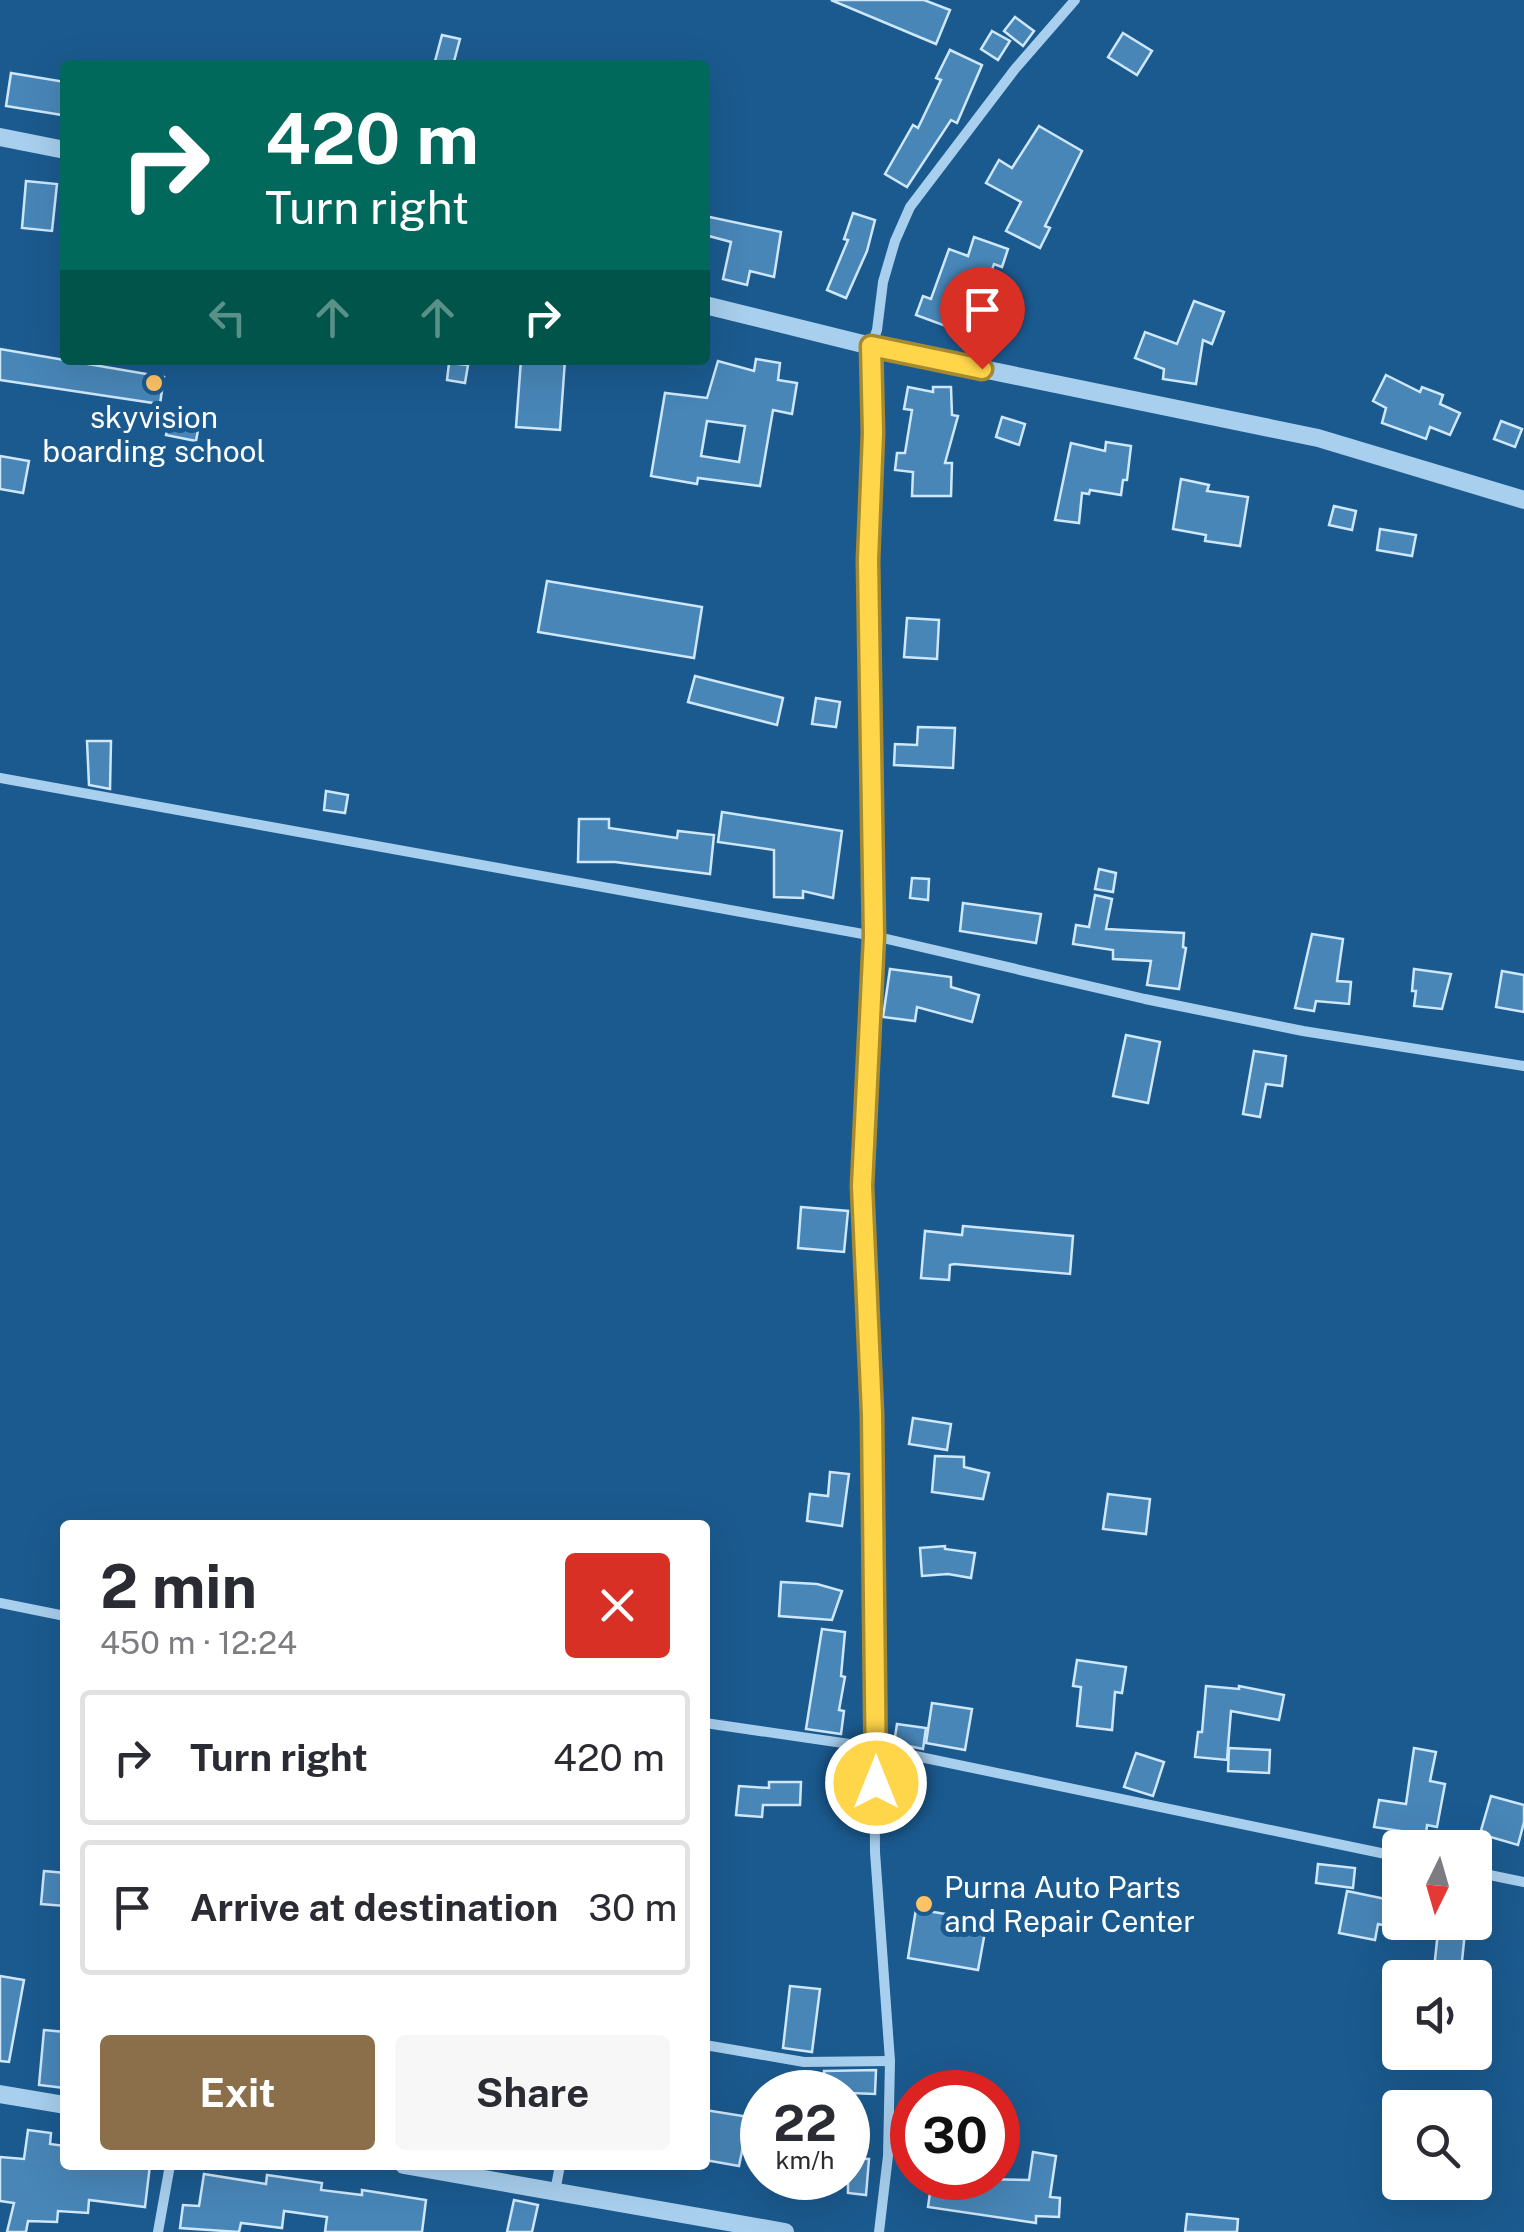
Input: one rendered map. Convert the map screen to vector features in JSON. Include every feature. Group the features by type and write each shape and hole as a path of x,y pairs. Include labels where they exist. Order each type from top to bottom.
{"street":[{"path":"879,2232 888,2156 890,2061 876,1852 872,1414 862,1186 874,936 868,560 873,433 871,346 883,282 910,207 1015,69 1075,0"},
{"path":"0,137 60,149"},
{"path":"710,307 871,346 1318,438 1524,500"},
{"path":"0,778 874,936 1303,1031 1524,1066"},
{"path":"0,1603 60,1615"},
{"path":"710,1724 876,1748 1382,1852"},
{"path":"1492,1875 1524,1882"},
{"path":"710,2046 804,2062 890,2061"},
{"path":"0,2094 60,2104"},
{"path":"158,2232 169,2170"},
{"path":"432,2170 785,2232"},
{"path":"555,2192 559,2170"}],"building":[{"path":"831,0 924,0 950,10 936,44"},
{"path":"1015,17 1034,31 1023,46 1004,31"},
{"path":"992,31 1010,41 998,60 981,49"},
{"path":"1123,33 1152,51 1137,75 1108,57"},
{"path":"442,35 460,39 454,60 435,60"},
{"path":"950,50 982,65 957,123 951,120 907,187 885,174 913,125 918,128 941,80 936,78"},
{"path":"11,73 60,81 60,115 6,106"},
{"path":"1039,126 1082,151 1045,226 1050,228 1040,248 1006,231 1021,202 986,183 999,160 1012,168"},
{"path":"26,181 57,184 52,231 22,228"},
{"path":"853,213 875,220 867,251 846,298 827,290 848,240 844,239"},
{"path":"710,217 781,232 774,277 750,271 747,285 723,279 731,242 710,236"},
{"path":"974,237 1008,249 1002,267 994,264 981,299 972,296 959,331 916,315 923,296 931,299 949,249 968,256"},
{"path":"1194,301 1224,312 1212,344 1203,340 1196,384 1163,379 1164,369 1135,358 1145,332 1177,344"},
{"path":"0,349 60,359 60,365 94,365 164,377 160,404 0,380"},
{"path":"756,359 780,363 778,380 797,383 792,414 773,410 760,486 698,478 697,484 651,476 665,393 707,398 718,361 754,371","holes":["707,421 745,426 739,462 701,456"]},
{"path":"449,365 468,365 465,383 447,380"},
{"path":"521,365 565,365 560,430 516,427"},
{"path":"1386,375 1420,392 1422,387 1443,395 1440,404 1460,413 1450,435 1430,427 1426,439 1382,423 1386,408 1373,401"},
{"path":"908,387 933,392 933,387 951,387 952,415 958,416 945,463 952,463 951,496 912,496 913,472 895,470 897,453 905,453 912,410 904,409"},
{"path":"171,413 200,419 196,441 166,435"},
{"path":"1002,417 1025,424 1019,445 996,437"},
{"path":"1501,421 1522,429 1515,447 1494,439"},
{"path":"1106,442 1131,446 1121,495 1090,490 1089,494 1082,493 1079,523 1055,520 1071,443 1105,451"},
{"path":"0,456 29,461 23,493 0,489"},
{"path":"1181,479 1209,485 1207,491 1248,497 1240,546 1205,541 1206,535 1173,529"},
{"path":"1334,506 1356,511 1352,530 1329,525"},
{"path":"1380,529 1416,535 1412,556 1377,550"},
{"path":"547,581 702,607 694,658 538,632"},
{"path":"907,618 939,620 937,659 904,657"},
{"path":"695,676 783,698 777,725 688,702"},
{"path":"816,698 840,702 836,727 812,724"},
{"path":"918,727 955,728 953,768 894,765 895,744 917,745"},
{"path":"87,741 111,741 110,789 89,785"},
{"path":"326,791 348,795 345,813 324,810"},
{"path":"722,812 842,831 833,898 803,891 803,898 774,897 774,850 718,842"},
{"path":"579,819 609,819 609,828 677,838 678,831 714,835 710,874 615,862 578,862"},
{"path":"1099,869 1116,873 1113,892 1095,889"},
{"path":"912,878 929,879 928,900 910,898"},
{"path":"1095,895 1112,899 1106,929 1184,933 1186,948 1179,989 1147,985 1151,961 1113,959 1113,950 1073,944 1076,925 1089,927"},
{"path":"963,903 1041,914 1036,943 960,931"},
{"path":"1312,934 1343,939 1337,981 1351,982 1349,1004 1316,1001 1314,1011 1295,1008"},
{"path":"890,969 951,977 951,987 979,995 972,1022 917,1007 915,1021 883,1017"},
{"path":"1414,969 1451,974 1442,1009 1414,1006"},
{"path":"1502,971 1524,975 1524,1012 1496,1007"},
{"path":"1126,1035 1160,1042 1148,1103 1113,1096"},
{"path":"1254,1051 1286,1056 1282,1086 1266,1084 1260,1117 1243,1114"},
{"path":"801,1207 848,1211 844,1252 798,1248"},
{"path":"963,1226 1073,1236 1070,1274 954,1264 950,1265 949,1280 921,1278 925,1231 962,1235"},
{"path":"913,1418 951,1424 947,1450 909,1444"},
{"path":"935,1456 964,1457 964,1467 989,1473 983,1499 932,1492"},
{"path":"830,1472 849,1474 842,1526 807,1521 810,1494 828,1496"},
{"path":"1108,1494 1150,1499 1146,1534 1103,1529"},
{"path":"945,1546 975,1553 971,1578 948,1574 922,1576 920,1548"},
{"path":"781,1582 817,1584 842,1591 832,1620 779,1616"},
{"path":"822,1629 845,1632 841,1734 806,1729"},
{"path":"1077,1660 1126,1667 1122,1693 1115,1692 1112,1730 1077,1726 1081,1687 1073,1686"},
{"path":"1206,1686 1239,1686 1284,1695 1279,1720 1231,1711 1227,1760 1195,1757 1198,1732 1202,1732"},
{"path":"932,1703 972,1709 965,1750 926,1743"},
{"path":"897,1724 926,1728 923,1749 894,1743"},
{"path":"1229,1748 1270,1750 1269,1773 1228,1771"},
{"path":"1414,1748 1436,1752 1430,1781 1445,1784 1437,1827 1374,1827 1379,1800 1406,1804"},
{"path":"1136,1753 1164,1762 1153,1796 1124,1787"},
{"path":"769,1782 801,1782 800,1805 763,1805 762,1817 736,1815 739,1786 769,1788"},
{"path":"1491,1796 1524,1805 1518,1845 1492,1837 1492,1830 1481,1830"},
{"path":"1318,1864 1355,1868 1353,1888 1316,1883"},
{"path":"44,1871 60,1873 60,1906 41,1904"},
{"path":"1347,1891 1382,1898 1382,1925 1378,1924 1375,1940 1339,1933"},
{"path":"916,1909 987,1921 978,1970 908,1958"},
{"path":"1437,1940 1464,1940 1462,1960 1435,1960"},
{"path":"0,1976 24,1980 9,2062 0,2061"},
{"path":"790,1986 820,1989 812,2052 783,2048"},
{"path":"44,2030 60,2032 60,2087 39,2085"},
{"path":"870,2070 876,2070 875,2094 870,2094"},
{"path":"710,2111 740,2116 739,2166 710,2161"},
{"path":"28,2130 51,2133 50,2144 60,2145 60,2170 149,2170 145,2207 89,2200 88,2213 58,2211 57,2222 28,2221 26,2232 7,2232 14,2203 0,2201 0,2157 24,2159"},
{"path":"1033,2152 1056,2156 1050,2197 1060,2198 1059,2217 1036,2216 1036,2223 928,2207 929,2200 1020,2200 1020,2180 1029,2180"},
{"path":"204,2174 266,2184 267,2175 322,2183 321,2190 362,2195 362,2190 426,2200 422,2232 325,2232 327,2217 284,2211 282,2228 241,2223 239,2232 180,2228 183,2205 199,2206"},
{"path":"514,2200 538,2205 532,2232 507,2232"},
{"path":"1187,2214 1238,2219 1237,2232 1185,2232"}],"place":[{"name":"skyvision boarding school","path":"154,383"},
{"name":"Purna Auto Parts and Repair Center","path":"924,1904"}],"route":[{"path":"876,1783 872,1414 862,1186 874,936 868,560 873,433 871,346 982,369"}]}
